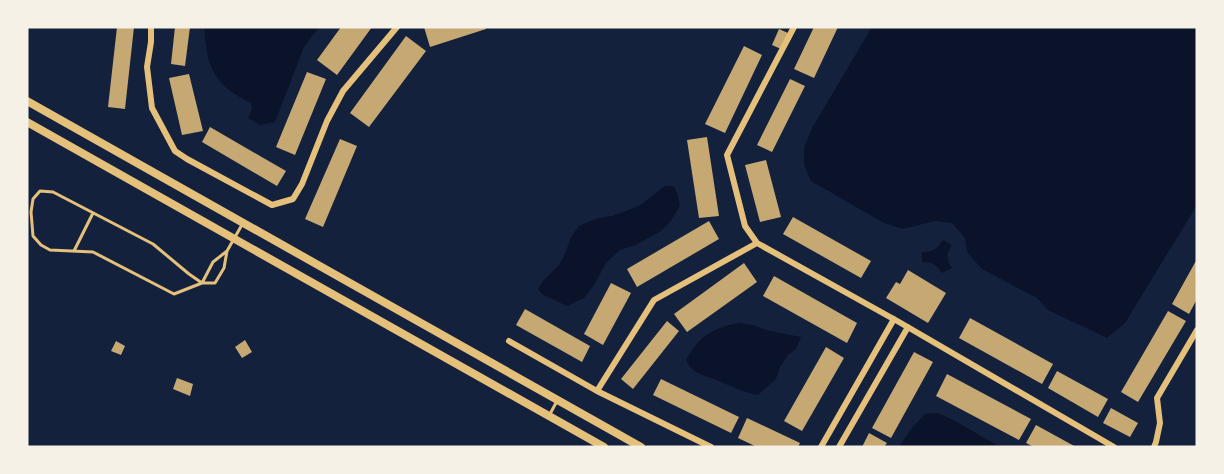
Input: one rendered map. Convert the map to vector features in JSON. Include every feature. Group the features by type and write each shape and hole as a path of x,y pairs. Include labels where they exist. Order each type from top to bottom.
{"main road":[{"path":"30,103 641,447"},
{"path":"27,122 604,447"}],"street":[{"path":"152,27 147,67 152,108 175,151 272,205 293,199 302,184 327,121 343,91 397,27"},
{"path":"794,27 727,155 745,226 757,243 894,319 1114,447"},
{"path":"597,391 654,300 757,243"},
{"path":"821,447 894,319"},
{"path":"839,447 908,327"},
{"path":"1154,447 1160,423 1157,398 1197,330"},
{"path":"509,341 597,391 711,447"}],"lane":[{"path":"202,283 153,244 53,192 40,191 33,199 31,212 33,236 41,245 50,250 93,252 174,294 202,283 215,283 224,268 227,251 244,222"},
{"path":"74,251 93,213"},
{"path":"202,283 213,262 227,251"},
{"path":"548,416 558,400"}],"water":[{"path":"205,27 319,27 304,47 275,122 260,125 248,118 252,109 251,103 233,93 220,81 208,57"},
{"path":"872,27 1197,27 1197,205 1125,323 1107,338 1048,310 1037,298 982,269 967,252 965,238 952,223 935,221 903,229 884,223 811,181 804,165 804,148 812,128"},
{"path":"665,186 674,186 680,206 661,231 636,245 620,250 606,263 584,298 567,306 542,294 538,289 559,265 571,237 579,226 639,206"},
{"path":"943,240 952,245 948,257 952,268 942,273 934,264 922,262 922,252 934,249"},
{"path":"740,323 801,337 796,349 788,355 780,367 776,379 758,395 698,373 690,367 686,360 696,345 708,334 722,327"},
{"path":"938,413 1000,447 899,447 925,414"}],"building":[{"path":"117,27 134,27 125,109 108,107"},
{"path":"175,27 190,27 185,66 171,64"},
{"path":"341,27 372,27 337,75 317,60"},
{"path":"424,27 485,27 486,29 430,47"},
{"path":"814,27 838,27 814,78 794,69"},
{"path":"779,29 788,33 781,49 772,45"},
{"path":"406,36 426,51 369,127 350,113"},
{"path":"744,46 762,55 725,133 705,124"},
{"path":"307,72 326,79 295,155 276,147"},
{"path":"189,74 203,131 182,135 169,78"},
{"path":"790,79 805,86 772,152 757,145"},
{"path":"210,127 286,171 277,186 202,142"},
{"path":"707,137 719,216 699,218 687,140"},
{"path":"340,139 357,146 323,227 305,219"},
{"path":"766,160 781,217 760,222 745,165"},
{"path":"793,217 871,261 861,278 783,234"},
{"path":"709,221 719,239 637,287 627,269"},
{"path":"1197,259 1197,299 1189,314 1172,304"},
{"path":"744,263 757,282 687,332 674,314"},
{"path":"908,270 946,293 928,323 886,298 896,282 900,284"},
{"path":"774,276 857,323 847,343 763,296"},
{"path":"611,283 631,293 603,345 584,334"},
{"path":"525,309 590,346 582,362 516,325"},
{"path":"1168,311 1186,321 1138,402 1121,392"},
{"path":"970,318 1053,364 1042,384 959,338"},
{"path":"667,321 679,331 633,389 621,379"},
{"path":"245,340 252,352 242,358 235,347"},
{"path":"116,341 125,346 121,355 111,351"},
{"path":"826,347 844,358 802,431 784,421"},
{"path":"914,352 933,362 891,438 872,428"},
{"path":"1057,371 1108,399 1098,417 1048,388"},
{"path":"947,374 1031,419 1019,440 936,396"},
{"path":"177,378 193,384 190,396 173,389"},
{"path":"661,379 739,417 731,433 653,395"},
{"path":"1111,408 1138,423 1130,437 1103,423"},
{"path":"747,418 800,443 798,447 757,447 738,438"},
{"path":"1036,425 1076,447 1034,447 1026,443"},
{"path":"869,433 887,443 884,447 862,447"}]}
